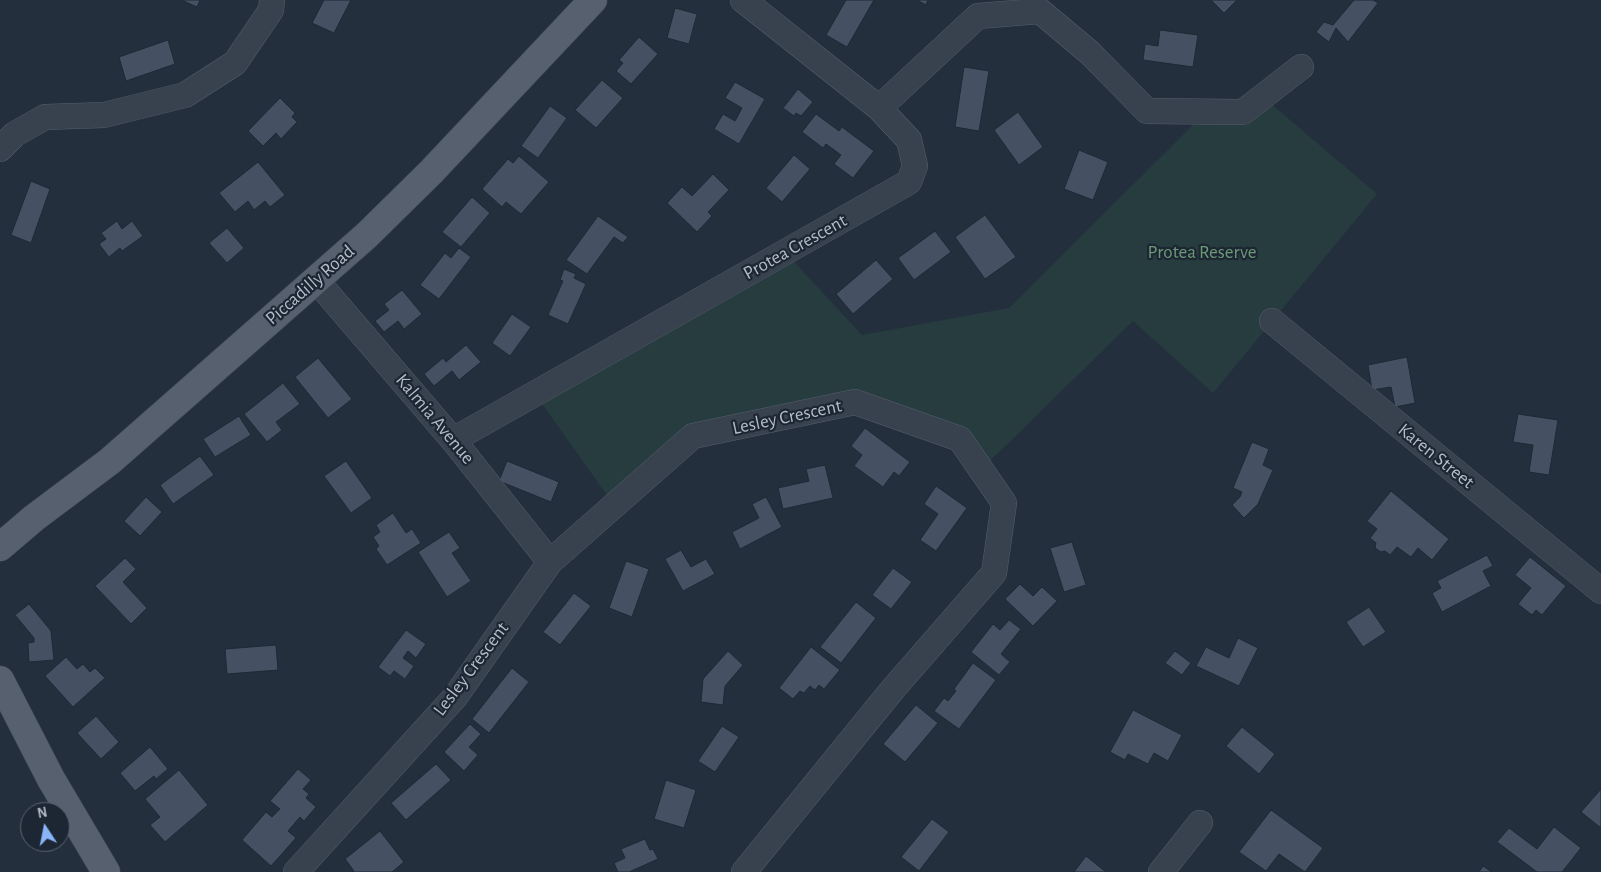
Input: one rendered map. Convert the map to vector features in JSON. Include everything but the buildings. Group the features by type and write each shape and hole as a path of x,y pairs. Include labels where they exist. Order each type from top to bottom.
{"main road":[{"name":"Piccadilly Road","path":"1,543 110,461 367,234 431,172 593,0"},
{"path":"0,680 51,780 106,872"}],"street":[{"path":"0,148 14,134 45,117 104,115 185,95 235,63 271,10 272,0"},
{"name":"Protea Crescent","path":"453,440 909,182 915,166 909,140 879,108 743,0"},
{"path":"879,108 978,16 1040,10 1090,53 1147,111 1243,112 1301,66"},
{"name":"Kalmia Avenue","path":"316,280 453,440 550,562"},
{"name":"Karen Street","path":"1272,320 1601,591"},
{"name":"Lesley Crescent","path":"296,872 455,696 550,562 693,436 855,402 960,439 1004,503 994,573 893,689 744,872"},
{"path":"1161,872 1200,823"}],"green space":[{"name":"Protea Reserve","path":"1263,97 1377,194 1213,393 1133,321 981,470 960,439 855,402 693,436 614,505 535,394 785,252 862,335 1009,308 1206,112"}]}
